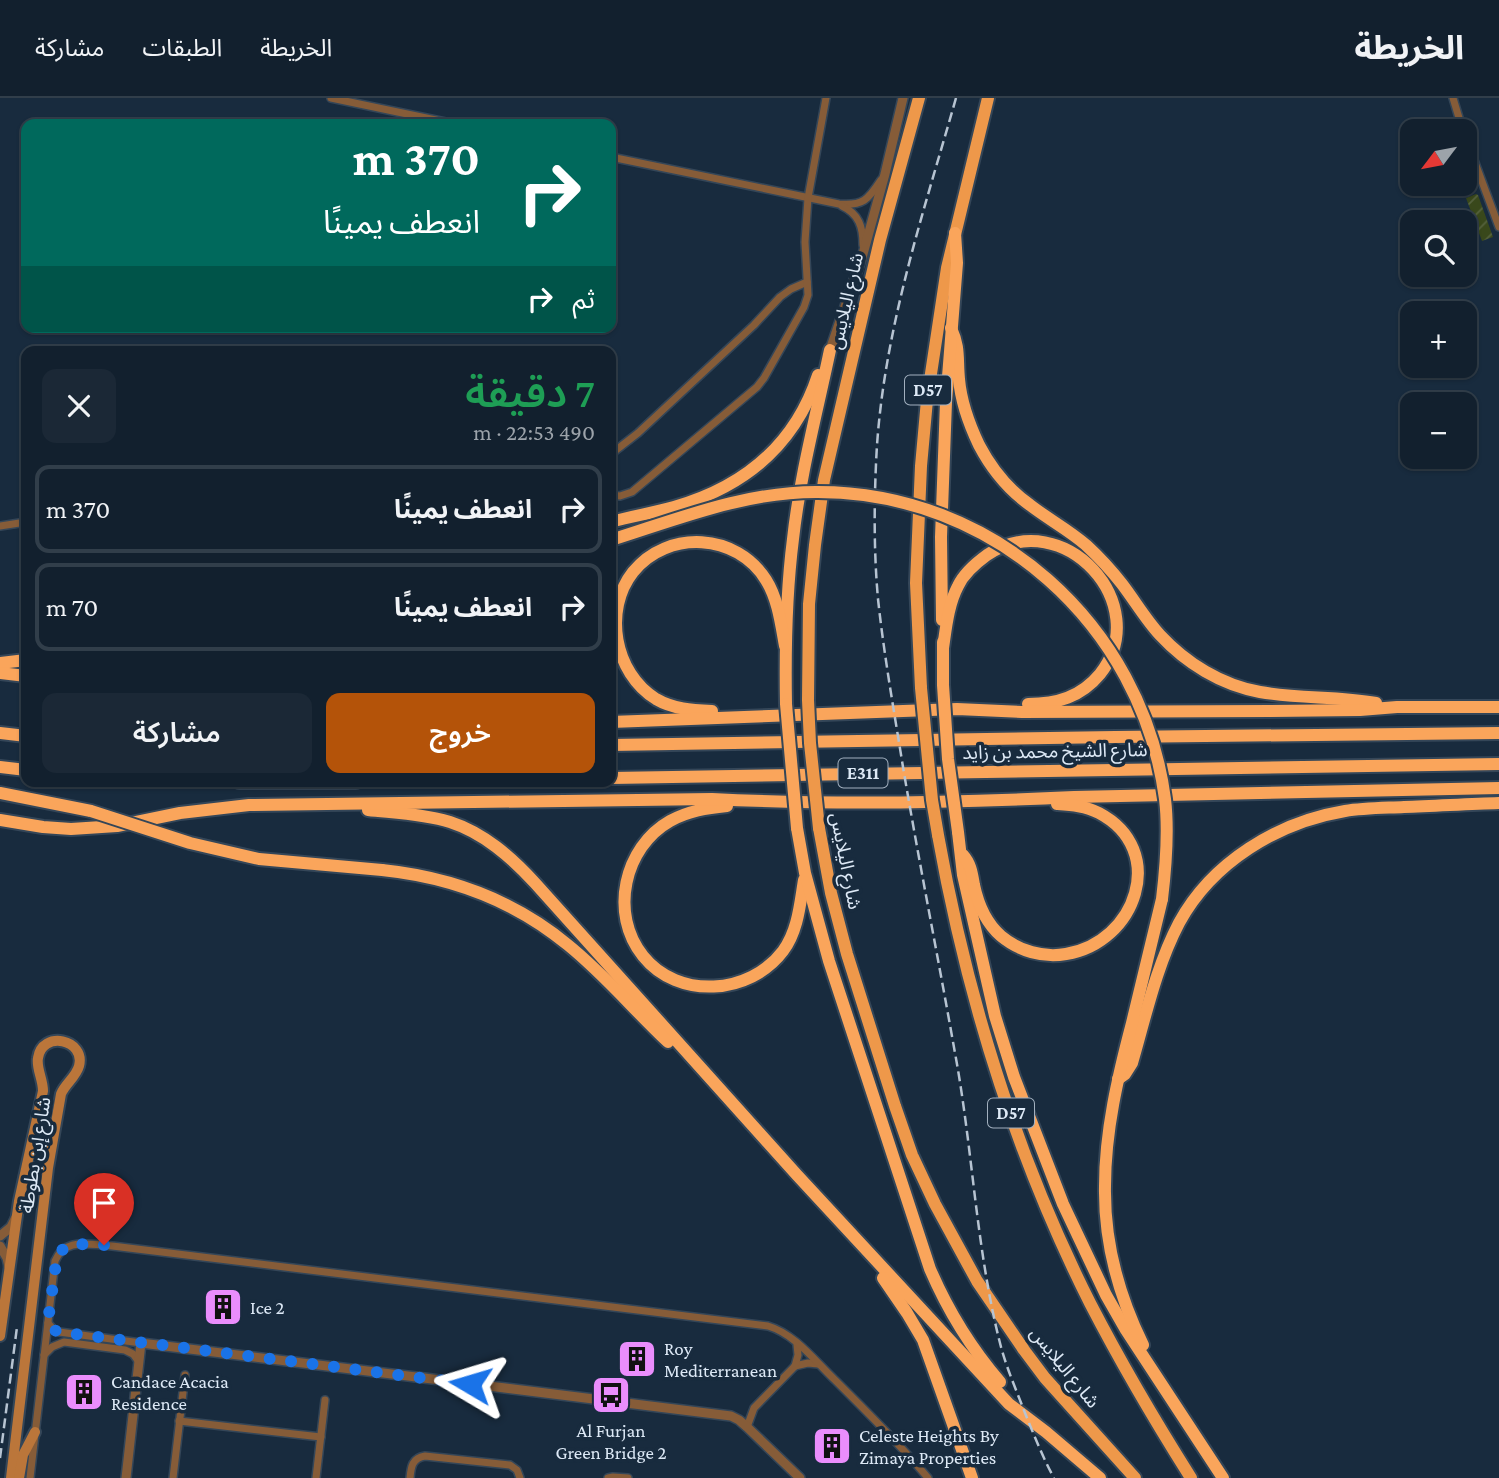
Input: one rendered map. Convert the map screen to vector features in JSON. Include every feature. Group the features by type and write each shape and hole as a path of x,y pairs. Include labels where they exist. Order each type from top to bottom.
{"highway":[{"name":"شارع اليلايس","path":"919,98 880,240 824,480 815,545 808,604 808,700 819,828 831,893 847,954 912,1155 935,1204 977,1281 1024,1350 1045,1378 1135,1478"},
{"name":"D57","path":"988,98 947,268 931,365 921,466 916,583 920,688 938,835 951,906 969,980 1024,1153 1090,1303 1128,1375 1191,1478"},
{"path":"955,233 957,262 946,402 941,537 943,685 948,759 963,875 995,1016 1037,1139 1063,1204 1106,1295 1223,1478"},
{"path":"951,328 957,345 958,380 967,415 991,464 1028,504 1074,535 1096,554 1172,648 1222,680 1259,692 1363,701 1397,707"},
{"path":"616,521 705,497 750,472 780,444 796,423 830,350"},
{"path":"830,350 792,539 785,646 786,704 797,828 805,873 839,994 940,1293 959,1328 982,1361 1046,1432"},
{"path":"616,538 737,500 762,495 817,492 872,496 914,505 974,529 1040,571 1078,608 1114,657 1138,703 1154,749 1165,800 1167,847 1162,899 1118,1079 1109,1134 1105,1186 1108,1232 1121,1291 1137,1332 1167,1394"},
{"path":"943,648 951,603 965,575 975,564 1010,544 1037,540 1074,553 1088,564 1106,588 1115,610 1116,635 1109,659 1094,680 1074,695 1062,700 978,710"},
{"path":"772,717 740,711 684,709 669,705 643,689 624,664 619,649 616,634 619,598 634,570 659,551 690,542 722,545 754,564 765,578 777,607 785,646"},
{"path":"0,663 21,661"},
{"path":"0,673 21,675"},
{"path":"616,722 957,709 1012,712 1499,707"},
{"name":"شارع الشيخ محمد بن زايد","path":"616,745 1499,733"},
{"name":"شارع الشيخ محمد بن زايد","path":"616,778 1499,764"},
{"path":"0,767 21,769"},
{"path":"805,873 794,932 783,951 769,966 751,978 731,986 714,988 672,978 643,956 628,925 624,908 628,873 644,843 669,821 703,809 778,803 1499,789"},
{"path":"0,793 91,811 190,843 259,859 403,872 453,884 502,902 569,945 667,1041 694,1059"},
{"path":"0,820 71,829 117,826 180,813 249,805 712,799 778,803"},
{"path":"959,850 970,864 977,897 986,919 1001,936 1013,944 1047,956 1060,955 1089,949 1114,930 1130,907 1136,894 1138,878 1132,846 1123,832 1097,812 1082,806 1004,800"},
{"path":"1118,1079 1132,1063 1156,976 1181,920 1213,878 1247,849 1294,825 1346,811 1499,803"},
{"path":"316,804 450,822 489,842 522,869 1009,1404 1100,1478"},
{"path":"874,1258 923,1340 972,1478"}],"main road":[{"name":"شارع إبن بطوطة","path":"0,1336 16,1215 43,1091 38,1054 51,1041 64,1041 78,1053 79,1066 61,1094 48,1168 11,1478"},
{"path":"19,1478 23,1455 35,1432"}],"street":[{"path":"331,98 431,119"},
{"path":"616,495 624,496 632,492 757,387 804,307 808,295 808,198 826,98"},
{"path":"830,350 863,254 903,98"},
{"path":"1453,98 1459,119"},
{"path":"616,158 853,205 866,200 885,174"},
{"path":"1477,168 1499,227"},
{"path":"839,204 853,212 861,223 863,254"},
{"path":"616,450 754,325 780,297 807,282"},
{"path":"0,526 21,523"},
{"path":"0,1236 11,1227 16,1215"},
{"path":"30,1478 57,1256 65,1247 76,1244 104,1245 762,1325 780,1331 797,1344 901,1445 928,1478"},
{"path":"0,1246 9,1268"},
{"path":"48,1321 54,1330 59,1332 141,1343 735,1417 754,1409"},
{"path":"44,1355 52,1346 64,1342 125,1350 133,1354 139,1362"},
{"path":"126,1478 141,1343"},
{"path":"747,1427 754,1409 795,1366 797,1344"},
{"path":"795,1366 818,1364"},
{"path":"173,1478 185,1375"},
{"path":"316,1478 325,1400"},
{"path":"735,1417 800,1478"},
{"path":"179,1420 321,1437"},
{"path":"410,1478 413,1462 425,1456 510,1465 517,1470 520,1478"},
{"path":"608,1478 628,1478"}],"green space":[{"path":"1478,195 1493,237 1482,241 1477,228 1477,210 1470,210 1466,198"}],"railway":[{"path":"956,98 905,279 886,371 876,464 878,599 903,767 961,1090 980,1237 993,1311 1009,1372 1054,1478"},
{"path":"0,1458 17,1327"}],"place":[{"name":"Ice 2","path":"223,1307"},
{"name":"Roy Mediterranean","path":"637,1359"},
{"name":"Candace Acacia Residence","path":"84,1392"},
{"name":"Al Furjan Green Bridge 2","path":"611,1395"},
{"name":"Celeste Heights By Zimaya Properties","path":"832,1446"}],"route":[{"path":"104,1245 76,1244 65,1247 57,1256 48,1321 54,1330 470,1384"}]}
